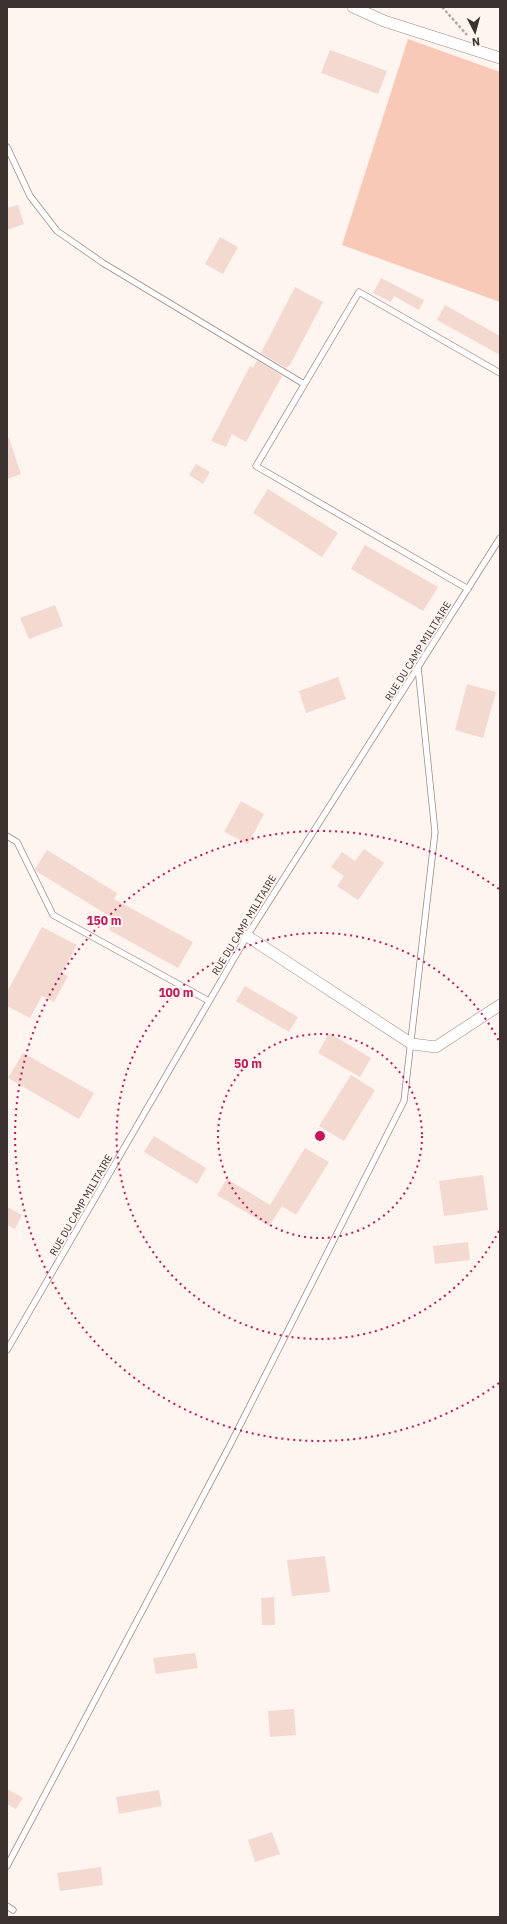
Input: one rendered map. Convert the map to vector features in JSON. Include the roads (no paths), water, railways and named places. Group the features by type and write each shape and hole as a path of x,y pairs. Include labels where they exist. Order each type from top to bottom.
{"street":[{"path":"353,7 384,21 500,58"},
{"path":"247,936 412,1044 436,1047 500,1005"}],"lane":[{"path":"7,147 30,196 57,231 103,263 304,384"},
{"path":"468,588 256,466 359,292 500,373"},
{"name":"RUE DU CAMP MILITAIRE","path":"7,1350 247,936 500,538"},
{"path":"7,1866 229,1446 404,1101 412,1044 436,832 418,667"},
{"path":"7,836 17,842 53,915 209,1001"},
{"path":"7,1906 13,1910"}]}
